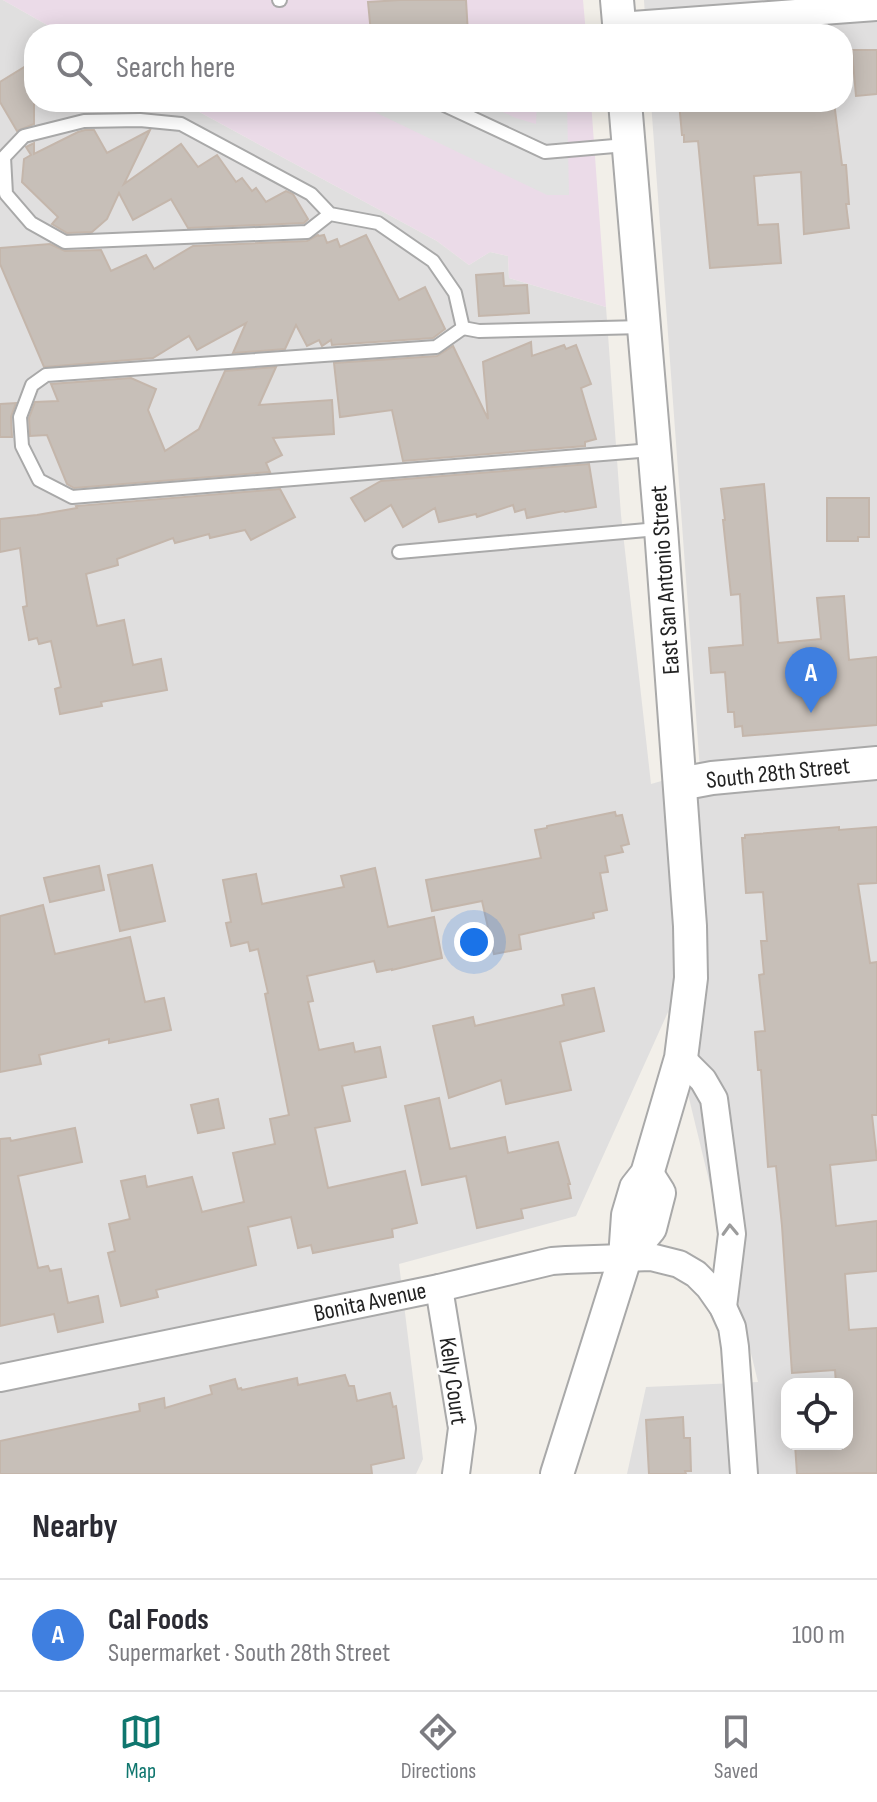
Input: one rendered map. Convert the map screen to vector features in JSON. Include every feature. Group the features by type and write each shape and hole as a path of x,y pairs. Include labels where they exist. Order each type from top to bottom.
{"street":[{"path":"619,20 877,7"},
{"name":"East San Antonio Street","path":"557,1474 625,1258 628,1215 636,1188 647,1174 681,1058 691,978 692,956 661,529 626,112"},
{"name":"South 28th Street","path":"680,784 712,778 877,763"},
{"path":"681,1058 703,1080 714,1099 732,1234 723,1307 732,1327 735,1347 744,1474"},
{"name":"Bonita Avenue","path":"0,1378 439,1288 552,1261 651,1257 679,1264 696,1274 723,1307"},
{"name":"Kelly Court","path":"439,1288 462,1428 456,1474"}],"lane":[{"path":"459,112 545,152 629,145"},
{"path":"330,214 307,232 65,242 31,223 6,194 4,157 24,136 84,121 140,120 181,124 311,194 330,214 378,223 433,261 455,293 463,328"},
{"path":"643,327 479,331 463,328 436,347 46,375 32,385 20,417 22,446 39,480 72,497 655,450"},
{"path":"399,552 661,529"}],"shaded area":[{"path":"0,0 45,24 24,24 24,112 199,112 437,241 469,265 490,252 508,256 509,278 606,307 621,515 651,784 700,770 652,112 853,112 853,24 645,24 644,0 877,0 877,1474 627,1474 646,1387 758,1382 668,1012 576,1216 399,1264 423,1459 416,1474 0,1474"},
{"path":"3,0 583,0 585,24 45,24"},
{"path":"199,112 592,112 606,307 509,278 508,256 490,252 469,265 437,241"},
{"path":"375,112 502,112 536,124 537,112 567,112 569,195 547,195"}],"building":[{"path":"466,0 467,24 370,24 368,2"},
{"path":"853,50 877,50 877,94 856,96"},
{"path":"24,67 24,112 34,112 34,124 17,131 0,102 0,82"},
{"path":"680,112 835,112 842,165 846,165 849,228 804,234 801,172 754,176 758,225 778,224 781,263 710,268 698,141 684,142"},
{"path":"85,130 94,130 107,153 150,130 124,184 181,144 198,167 217,155 236,182 242,178 252,191 256,188 266,202 286,191 293,194 308,219 304,223 188,228 171,199 133,220 119,193 107,219 92,232 67,233 52,224 58,217 22,182 24,159 31,155 26,147 34,143 34,154"},
{"path":"324,235 327,243 337,239 340,247 366,235 399,300 425,287 445,329 433,338 332,345 331,340 322,346 319,340 307,346 296,325 285,349 233,353 246,323 197,350 189,336 153,358 44,367 0,264 0,248 50,244 65,251 101,250 111,271 146,255 154,269 193,246 307,241"},
{"path":"503,273 504,286 527,285 529,313 479,316 476,275"},
{"path":"531,342 532,356 564,345 566,349 576,345 591,384 581,388 596,439 585,442 585,446 403,461 392,410 340,417 334,363 437,356 453,346 488,419 483,362"},
{"path":"276,367 259,405 332,400 334,434 273,438 282,455 266,463 270,472 74,488 67,484 47,435 30,436 29,418 35,402 58,401 51,384 131,378 156,389 148,410 165,451 199,429 225,371"},
{"path":"16,403 11,417 12,437 0,437 0,404"},
{"path":"589,464 596,507 527,518 525,509 515,512 513,505 477,517 476,514 439,522 435,508 403,527 391,505 365,521 351,498 381,481"},
{"path":"764,484 778,643 821,639 817,598 844,596 849,660 877,657 877,725 743,736 742,726 735,727 734,712 728,712 725,672 711,673 709,648 743,645 740,594 731,595 721,489"},
{"path":"280,489 295,517 251,540 245,530 210,538 209,534 175,543 173,538 117,559 118,565 86,574 97,626 124,620 133,665 161,659 167,690 101,702 102,706 60,714 55,689 61,687 51,641 39,644 37,638 29,640 23,607 27,606 20,548 0,552 0,519 76,506"},
{"path":"827,498 869,498 869,537 858,537 858,541 827,541"},
{"path":"615,812 616,816 622,815 629,844 621,846 623,852 605,856 608,872 600,873 607,910 593,913 594,918 519,935 521,949 494,954 482,901 432,911 426,880 541,858 535,830"},
{"path":"877,827 877,883 858,884 870,963 877,962 877,1115 872,1115 877,1160 830,1165 836,1226 877,1221 877,1271 845,1274 849,1330 877,1328 877,1473 797,1474 795,1450 853,1450 853,1378 836,1378 835,1370 792,1373 776,1166 768,1167 755,1032 765,1031 759,975 764,974 761,941 767,941 763,892 746,893 742,838 745,835"},
{"path":"152,865 165,921 120,931 108,875"},
{"path":"99,866 104,890 50,902 44,878"},
{"path":"375,868 388,927 434,917 442,958 377,972 374,961 307,976 313,1001 308,1002 319,1050 353,1043 355,1052 380,1047 386,1077 342,1086 350,1121 315,1128 328,1188 405,1171 417,1223 392,1229 393,1237 313,1253 311,1245 298,1248 291,1217 248,1227 256,1265 156,1290 158,1297 121,1306 108,1253 115,1251 109,1224 130,1219 121,1181 145,1176 147,1187 192,1177 202,1212 244,1202 233,1153 275,1144 270,1119 289,1115 258,949 250,951 248,942 231,946 226,923 231,922 223,880 256,874 262,904 344,887 341,876"},
{"path":"43,905 55,954 130,937 145,1002 164,998 171,1030 109,1043 109,1039 39,1055 41,1064 0,1072 0,916"},
{"path":"594,988 604,1031 560,1042 571,1090 506,1104 501,1080 449,1098 433,1026 473,1017 475,1026 535,1012 564,1005 562,995"},
{"path":"439,1098 450,1149 505,1137 508,1153 558,1142 571,1198 521,1209 523,1218 477,1228 466,1176 422,1185 405,1106"},
{"path":"218,1099 224,1128 198,1133 191,1105"},
{"path":"75,1128 82,1162 18,1176 38,1268 48,1266 50,1271 61,1269 68,1303 98,1296 103,1322 58,1332 54,1314 0,1326 0,1139 10,1138 11,1141"},
{"path":"345,1375 349,1386 354,1386 357,1401 390,1393 393,1407 396,1406 404,1458 371,1465 372,1474 0,1474 0,1441 140,1411 139,1404 164,1398 165,1408 212,1394 210,1386 235,1379 238,1389 242,1390 297,1378 298,1385"},
{"path":"683,1417 684,1438 690,1438 691,1471 685,1471 686,1474 649,1474 646,1420"}],"place":[{"name":"Cal Foods","path":"811,713"}]}
